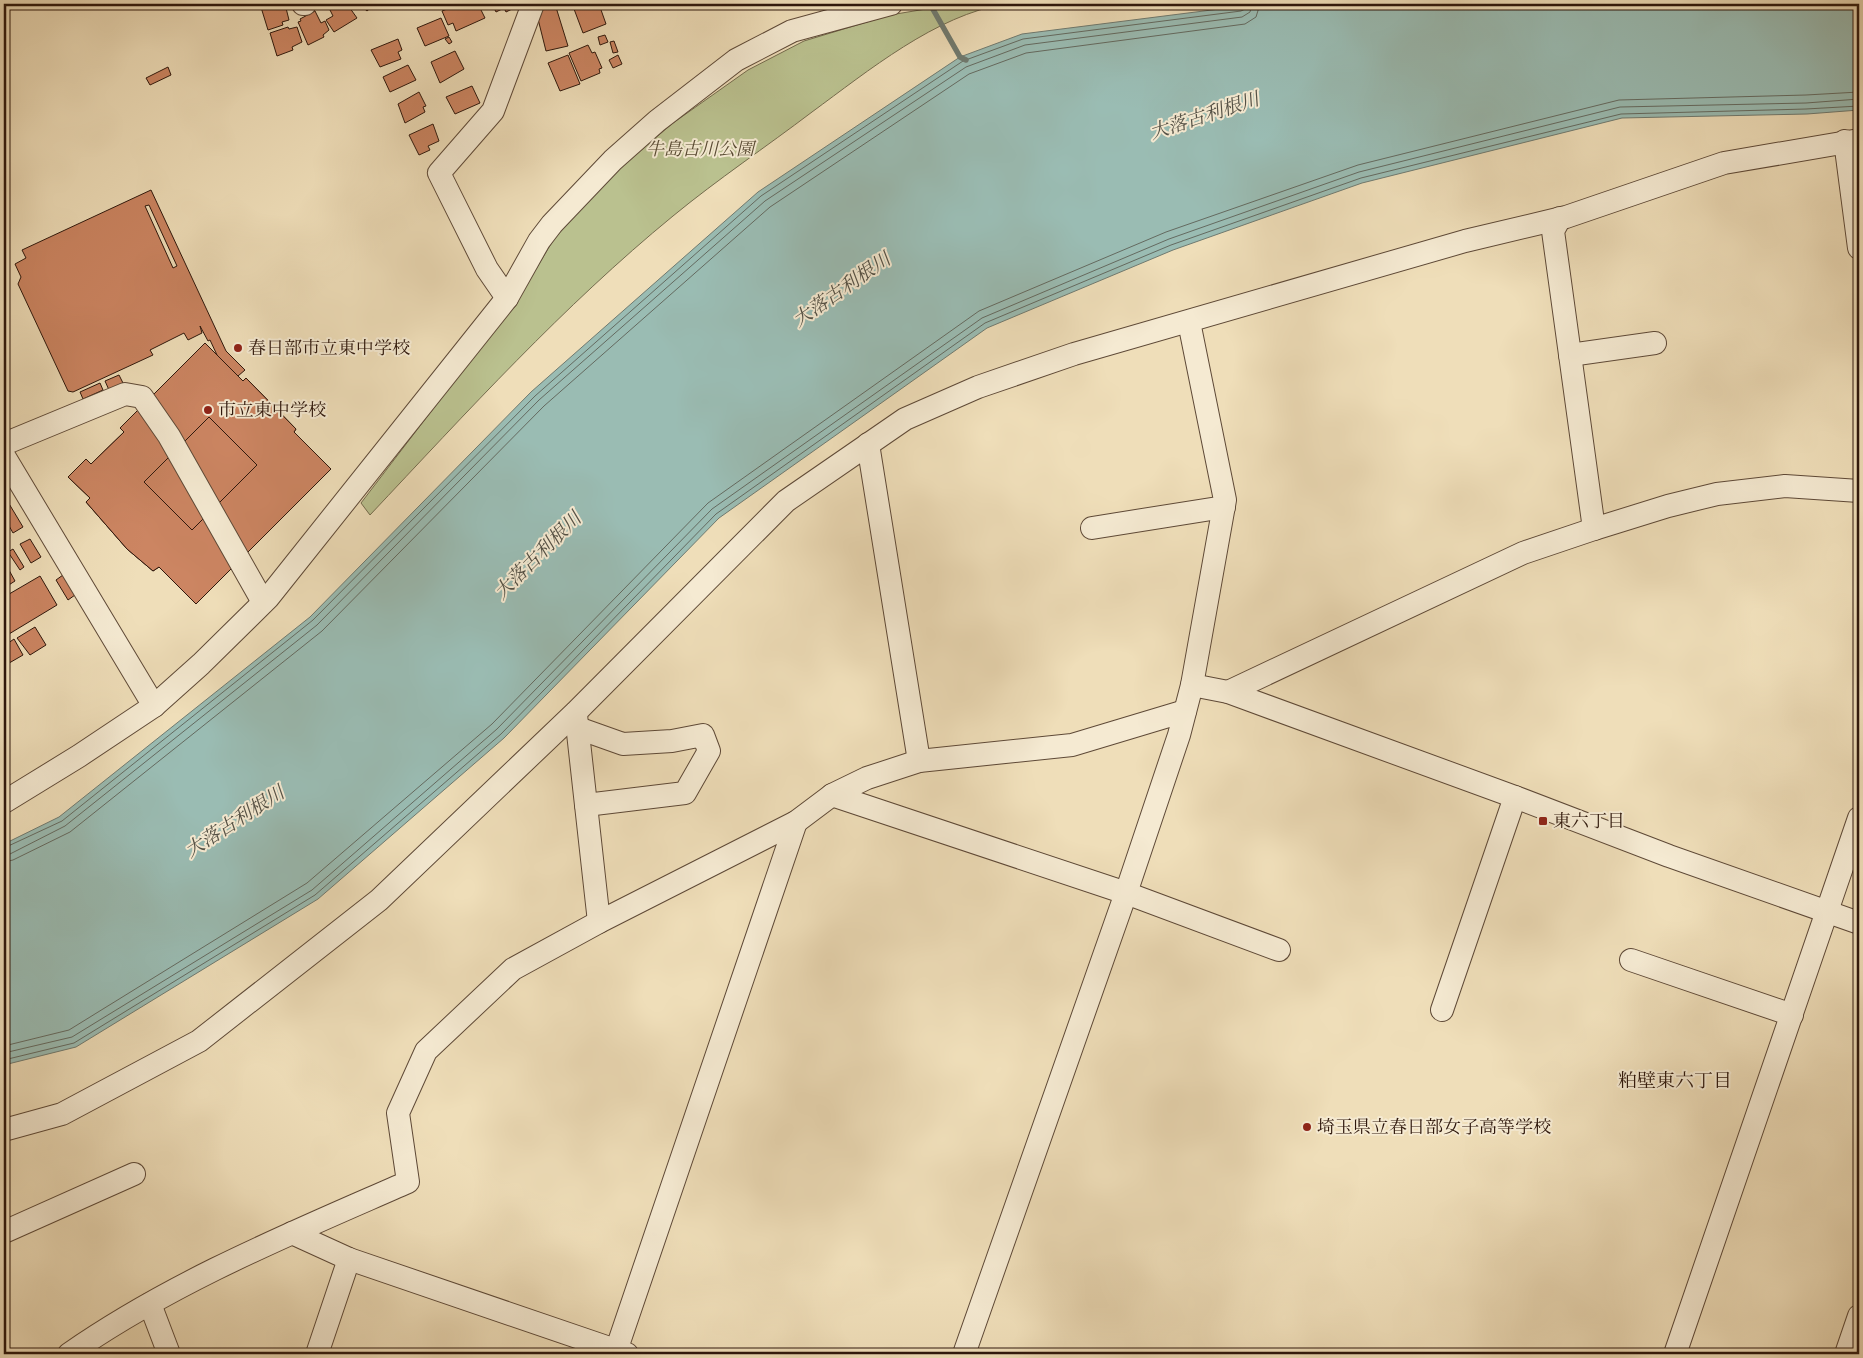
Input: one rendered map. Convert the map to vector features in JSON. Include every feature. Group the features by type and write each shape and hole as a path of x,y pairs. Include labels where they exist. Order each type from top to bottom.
{"street":[{"path":"507,298 487,269 439,173 493,111 533,4"},
{"path":"4,802 79,756 154,706 201,664 263,602 507,298 543,236 613,160 657,121 729,66 792,31 891,4"},
{"path":"4,1130 62,1114 199,1041 379,900 577,720 786,502 906,419 978,387 1074,354 1465,241 1560,218 1724,163 1852,140 1859,248"},
{"path":"1560,218 1553,231 1594,529"},
{"path":"964,1354 1126,893 1192,685 1225,500 1189,322"},
{"path":"1570,355 1655,343"},
{"path":"4,444 125,394 142,397 169,436 263,602"},
{"path":"868,444 919,761"},
{"path":"4,456 154,706"},
{"path":"1228,692 1523,553 1594,529 1668,506 1717,494 1785,486 1859,491"},
{"path":"1092,528 1224,507"},
{"path":"1192,685 1228,692 1515,797 1669,856 1859,923"},
{"path":"69,1354 109,1327 199,1276 408,1182 398,1113 426,1051 513,969 599,922 796,822 832,795 867,778 919,761 1072,745 1185,711"},
{"path":"577,720 599,922"},
{"path":"577,720 623,744 672,741 703,735 709,751 685,793 586,805"},
{"path":"832,795 1126,893 1279,950"},
{"path":"1442,1010 1515,797"},
{"path":"1676,1354 1859,818"},
{"path":"292,1233 348,1259 619,1353 796,822"},
{"path":"1631,960 1792,1015"},
{"path":"4,1232 134,1174"},
{"path":"316,1354 348,1259"},
{"path":"150,1304 169,1354"},
{"path":"1846,1354 1859,1316"}],"green space":[{"name":"牛島古川公園","path":"943,4 1005,4 979,10 954,20 928,32 904,47 856,79 690,202 632,250 554,323 479,399 370,515 361,503 520,295 554,239 609,177 673,123 748,70 804,41 890,15 944,6"}],"water":[{"name":"大落古利根川","path":"1259,4 1859,4 1859,110 1807,114 1622,118 1362,183 1173,250 987,328 719,518 504,738 318,899 76,1047 4,1065 4,844 59,817 310,617 531,392 758,192 960,57 1022,34"}],"building":[{"path":"260,4 285,4 289,20 282,22 283,25 268,30"},
{"path":"347,4 357,18 334,32 326,20 333,16 328,6"},
{"path":"359,4 375,4 367,11"},
{"path":"460,4 478,4 485,18 456,31 453,23 448,25 442,11"},
{"path":"492,4 522,4 506,12 504,8 496,12"},
{"path":"542,4 555,4 568,46 546,51 537,15"},
{"path":"578,4 601,4 602,6 600,7 606,24 583,33 574,9 579,7"},
{"path":"315,11 321,23 325,21 329,30 323,35 324,37 308,45 298,22"},
{"path":"441,18 449,36 425,46 417,28"},
{"path":"288,27 289,29 297,27 302,42 292,47 293,50 277,56 270,33"},
{"path":"605,35 608,42 600,45 598,37"},
{"path":"449,37 452,42 449,44 445,39"},
{"path":"398,39 402,50 398,52 401,59 380,67 371,50"},
{"path":"614,41 618,52 613,53 610,42"},
{"path":"588,45 592,53 595,52 602,68 599,69 600,73 581,81 569,53"},
{"path":"455,51 464,69 440,83 431,62"},
{"path":"568,55 580,84 560,91 548,63"},
{"path":"618,55 622,64 613,68 609,60"},
{"path":"408,65 416,80 390,92 383,77"},
{"path":"168,67 171,75 150,85 146,78"},
{"path":"472,86 480,103 455,114 446,97"},
{"path":"419,92 426,106 423,107 425,112 405,123 398,104"},
{"path":"433,124 439,141 428,146 430,150 419,155 409,135"},
{"name":"市立東中学校","path":"151,190 226,351 245,370 238,376 243,381 246,378 296,429 294,432 331,469 196,604 159,567 153,571 127,549 86,502 90,498 68,477 86,459 91,464 124,432 120,428 205,343 217,355 210,340 208,341 200,326 202,333 188,340 184,333 150,350 153,355 73,392 68,391 18,284 21,277 15,264 26,258 22,250","holes":["149,205 177,266 173,268 145,206"]},
{"name":"市立東中学校","path":"205,343 243,381 246,378 296,429 294,432 331,469 196,604 159,567 153,571 127,549 86,502 90,498 68,477 86,459 91,464 124,432 120,428","holes":["209,417 257,465 192,530 144,482"]},
{"path":"119,375 123,383 109,390 105,381"},
{"path":"100,383 103,390 83,399 80,392"},
{"path":"8,502 23,527 13,533 4,517 4,505"},
{"path":"30,539 41,557 31,563 20,544"},
{"path":"13,549 24,567 20,570 8,552"},
{"path":"4,561 15,581 4,588"},
{"path":"63,575 75,595 68,600 56,580"},
{"path":"40,576 57,605 4,637 4,597"},
{"path":"35,627 46,645 30,655 17,638"},
{"path":"14,639 23,655 4,666 4,646"}],"waterway":[{"path":"930,4 960,57 966,60"}],"place":[{"name":"春日部市立東中学校","path":"238,348"},
{"name":"市立東中学校","path":"208,410"},
{"name":"東六丁目","path":"1543,821"},
{"name":"埼玉県立春日部女子高等学校","path":"1307,1127"}],"district":[{"name":"粕壁東六丁目","path":"1675,1080"}]}
